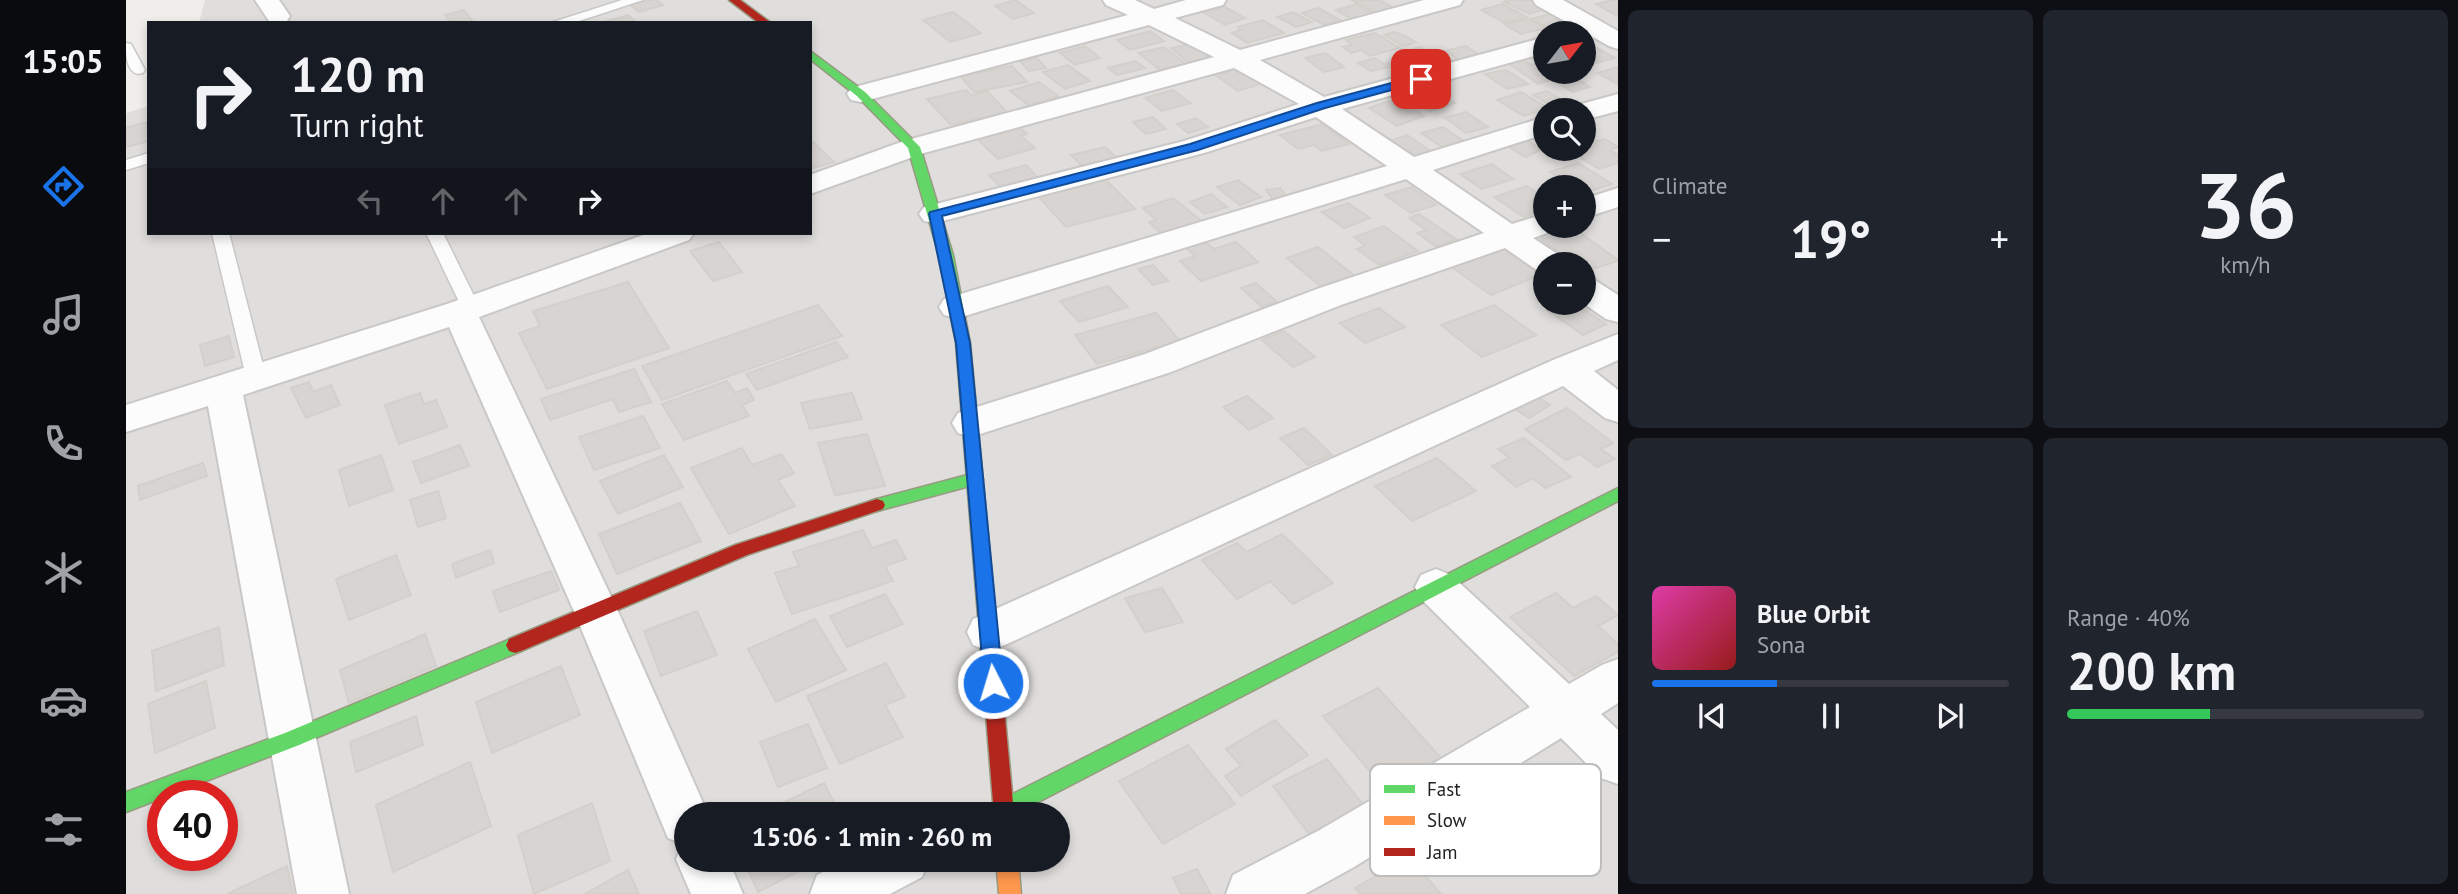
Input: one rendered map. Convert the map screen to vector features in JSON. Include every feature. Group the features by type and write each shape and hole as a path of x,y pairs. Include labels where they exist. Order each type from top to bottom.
{"street":[{"path":"734,0 763,21"},
{"path":"1115,0 1236,58 1321,106 1533,253"},
{"path":"861,94 1214,0"},
{"path":"812,184 914,147 1451,0"},
{"path":"1545,0 1605,33"},
{"path":"935,214 1194,147 1321,106 1533,48"},
{"path":"812,56 861,94 914,147 935,214 963,343 989,632 999,802"},
{"path":"1596,108 1618,102"},
{"path":"956,307 1533,129"},
{"path":"1596,205 1618,197"},
{"path":"971,423 1158,363 1329,297 1533,228"},
{"path":"126,419 465,310 672,235"},
{"path":"1596,296 1618,311"},
{"path":"465,310 678,802"},
{"path":"989,632 1618,346"},
{"path":"1566,369 1618,409"},
{"path":"239,382 292,739 323,894"},
{"path":"126,802 292,739 753,546 876,505 975,479"},
{"path":"1019,802 1618,494"},
{"path":"1436,587 1618,762"},
{"path":"1477,764 1618,679"},
{"path":"1252,894 1370,829"},
{"path":"708,872 717,894"},
{"path":"836,894 879,872"},
{"path":"1008,872 1010,894"}],"lane":[{"path":"564,21 636,0"},
{"path":"126,47 138,70"},
{"path":"126,165 147,159"},
{"path":"220,235 239,382"},
{"path":"434,235 465,310"}],"shaded area":[{"path":"205,0 1618,0 1618,894 126,894 126,113 147,107 147,235 812,235 812,21 200,21"}],"building":[{"path":"657,0 663,5 639,12 630,5"},
{"path":"1015,0 1034,13 1013,19 995,6"},
{"path":"1379,0 1393,7 1376,13 1353,1"},
{"path":"1531,0 1548,8 1530,14 1504,2"},
{"path":"1613,0 1618,0 1618,16 1596,4"},
{"path":"1357,4 1374,14 1353,20 1336,10"},
{"path":"1502,4 1527,17 1505,23 1481,10"},
{"path":"1223,6 1245,18 1225,25 1203,12"},
{"path":"1318,8 1340,20 1324,25 1302,13"},
{"path":"464,10 472,21 450,21 445,15"},
{"path":"953,12 981,33 950,42 923,20"},
{"path":"1293,12 1312,22 1296,27 1277,17"},
{"path":"1556,12 1573,21 1535,21 1531,19"},
{"path":"628,15 635,21 608,21"},
{"path":"1529,19 1533,21 1533,31 1521,34 1504,24"},
{"path":"1263,20 1284,33 1247,43 1232,33 1242,29 1238,27"},
{"path":"1150,31 1164,41 1130,50 1117,40"},
{"path":"1394,32 1416,42 1403,46 1384,35"},
{"path":"1375,33 1400,48 1370,56 1361,50 1351,53 1343,47 1352,45 1346,40"},
{"path":"1196,43 1214,57 1189,63 1171,48"},
{"path":"1085,46 1100,58 1075,65 1060,53"},
{"path":"1466,46 1480,55 1460,60 1445,51"},
{"path":"1164,47 1187,65 1161,71 1139,53"},
{"path":"1420,47 1435,56 1423,59 1408,51"},
{"path":"1596,48 1615,58 1596,63"},
{"path":"1325,53 1344,67 1324,72 1305,58"},
{"path":"1037,58 1046,68 1029,71 1020,61"},
{"path":"1375,58 1389,67 1371,71 1358,63"},
{"path":"1404,58 1414,65 1397,69 1387,63"},
{"path":"1520,58 1533,64 1533,80 1507,62"},
{"path":"1135,61 1145,68 1117,75 1108,68"},
{"path":"1068,65 1090,81 1065,89 1043,72"},
{"path":"1012,66 1027,82 974,92 960,76"},
{"path":"1618,67 1618,84 1597,73"},
{"path":"1240,68 1263,83 1238,91 1215,75"},
{"path":"1506,70 1528,84 1507,89 1485,74"},
{"path":"1039,82 1058,96 1029,106 1010,91"},
{"path":"1560,84 1585,84 1590,87 1573,92"},
{"path":"966,90 971,95 987,91 1007,112 951,125 927,99"},
{"path":"1173,90 1191,103 1162,111 1145,98"},
{"path":"1547,91 1559,98 1538,98 1533,95"},
{"path":"1437,92 1455,103 1430,111 1412,99"},
{"path":"1521,92 1533,99 1533,113 1524,116 1497,100"},
{"path":"1395,99 1424,116 1397,126 1369,108"},
{"path":"1466,112 1488,127 1466,133 1445,118"},
{"path":"1153,117 1166,129 1146,134 1133,122"},
{"path":"1196,118 1208,127 1188,133 1177,124"},
{"path":"146,122 147,142 126,147 126,128"},
{"path":"1016,124 1027,134 1021,136 1035,148 998,159 974,136"},
{"path":"1323,124 1349,144 1322,151 1314,145 1298,149 1280,135"},
{"path":"1443,127 1464,141 1442,147 1421,133"},
{"path":"1407,135 1432,152 1415,158 1390,141"},
{"path":"1524,139 1533,144 1533,154 1526,157 1507,146"},
{"path":"1605,139 1618,147 1610,150 1618,155 1618,163 1599,169 1586,161 1596,161 1596,140"},
{"path":"812,141 834,162 812,167"},
{"path":"1105,147 1120,161 1086,170 1071,155"},
{"path":"1578,163 1612,184 1596,189 1596,175 1555,175 1550,172"},
{"path":"1492,164 1513,179 1482,189 1460,174"},
{"path":"1026,165 1040,180 1003,190 989,175"},
{"path":"1104,178 1135,209 1066,227 1037,195"},
{"path":"1238,180 1261,197 1240,205 1217,187"},
{"path":"1527,186 1533,190 1533,214 1524,217 1494,197"},
{"path":"1411,187 1436,205 1411,213 1385,195"},
{"path":"1280,188 1289,199 1275,202 1266,190"},
{"path":"1211,194 1227,207 1205,214 1190,202"},
{"path":"1173,198 1203,222 1164,236 1149,222 1156,220 1143,208"},
{"path":"1348,203 1370,218 1344,228 1322,212"},
{"path":"1419,214 1456,239 1437,247 1417,233 1426,230 1409,218"},
{"path":"1384,226 1418,251 1379,265 1357,249 1365,246 1354,237"},
{"path":"1587,238 1618,261 1596,268 1596,252 1559,252 1541,239"},
{"path":"719,242 742,272 713,281 690,251"},
{"path":"1205,242 1214,249 1236,242 1258,262 1201,281 1180,261 1195,256 1186,248"},
{"path":"1506,246 1533,265 1533,278 1491,295 1452,267"},
{"path":"1318,247 1355,276 1323,288 1287,258"},
{"path":"1153,265 1168,281 1153,285 1138,269"},
{"path":"628,282 669,348 547,389 519,333 540,326 533,311"},
{"path":"1256,283 1277,302 1262,307 1241,288"},
{"path":"1108,286 1128,307 1079,322 1060,301"},
{"path":"818,305 842,336 662,400 642,366"},
{"path":"1494,305 1536,335 1482,357 1441,325"},
{"path":"1379,308 1405,327 1365,343 1340,323"},
{"path":"1156,313 1180,341 1097,364 1075,335"},
{"path":"1554,315 1592,315 1606,324 1583,335"},
{"path":"1284,331 1315,357 1293,367 1262,340"},
{"path":"229,336 234,357 205,366 200,345"},
{"path":"836,342 848,357 757,390 746,374"},
{"path":"634,369 651,402 619,412 613,399 550,420 541,399"},
{"path":"727,381 735,393 747,388 754,400 742,405 749,416 684,440 662,404"},
{"path":"309,382 313,392 331,385 340,405 306,418 291,388"},
{"path":"420,393 424,404 436,400 447,427 399,444 385,405"},
{"path":"852,393 862,419 810,429 801,403"},
{"path":"1535,395 1550,405 1529,418 1514,408"},
{"path":"1247,396 1273,418 1249,430 1223,407"},
{"path":"1567,408 1613,443 1601,449 1615,459 1597,467 1580,454 1566,460 1525,429"},
{"path":"643,416 660,448 594,470 579,437"},
{"path":"1304,428 1332,455 1308,465 1280,438"},
{"path":"867,434 885,486 835,495 818,443"},
{"path":"1524,438 1571,477 1545,488 1533,478 1516,487 1492,466 1509,458 1498,449"},
{"path":"460,445 469,466 421,483 413,462"},
{"path":"742,448 752,465 781,454 794,473 778,480 795,506 729,534 691,468"},
{"path":"381,455 393,490 349,506 339,470"},
{"path":"664,455 683,487 618,514 600,481"},
{"path":"1437,458 1476,491 1412,521 1375,486"},
{"path":"203,463 207,476 140,500 138,486"},
{"path":"438,491 446,518 418,527 410,500"},
{"path":"680,503 701,541 617,574 599,534"},
{"path":"863,530 872,548 896,540 906,559 885,566 893,581 792,614 775,573 799,566 793,552"},
{"path":"1282,534 1333,583 1293,604 1270,581 1237,599 1202,560 1237,543 1247,552"},
{"path":"490,550 494,563 456,578 452,564"},
{"path":"396,555 411,595 349,620 336,579"},
{"path":"551,571 559,590 500,612 493,591"},
{"path":"1162,588 1183,622 1145,632 1125,598"},
{"path":"1556,593 1573,608 1596,596 1618,615 1598,626 1618,644 1618,652 1574,676 1510,617"},
{"path":"885,594 903,624 847,647 830,616"},
{"path":"697,611 717,655 661,676 644,631"},
{"path":"815,619 846,670 776,702 748,649"},
{"path":"219,627 224,665 156,691 152,651"},
{"path":"425,634 436,666 349,703 340,670"},
{"path":"886,663 905,697 885,705 903,737 840,764 807,696"},
{"path":"561,666 580,715 492,753 476,702"},
{"path":"206,681 215,728 155,753 148,704"},
{"path":"1378,688 1441,758 1430,764 1370,764 1370,771 1323,716"},
{"path":"416,716 423,745 356,772 350,742"},
{"path":"1275,720 1308,755 1241,796 1225,776 1241,766 1226,749"},
{"path":"808,724 827,768 778,787 760,742"},
{"path":"1188,745 1235,804 1163,844 1119,781"},
{"path":"1327,759 1364,806 1309,834 1273,786"},
{"path":"470,762 491,826 393,872 376,805"},
{"path":"824,783 834,802 785,802"},
{"path":"592,803 610,861 534,894 518,835"},
{"path":"287,866 293,894 227,894"},
{"path":"1197,869 1210,893 1181,894 1173,878"},
{"path":"628,870 639,894 585,894"},
{"path":"749,872 797,872 758,892"},
{"path":"1376,876 1425,876 1441,894 1360,894 1355,888"}],"traffic: fast":[{"path":"812,56 861,94 914,147 946,255 958,317"},
{"path":"877,505 975,479"},
{"path":"1017,802 1618,494"},
{"path":"126,802 292,739 515,645"}],"traffic: slow":[{"path":"1008,872 1010,894"}],"traffic: jam":[{"path":"734,0 763,21"},
{"path":"958,317 963,343 1003,802"},
{"path":"515,645 741,550 877,505"}],"route":[{"path":"993,683 963,343 935,214 1194,147 1321,106 1421,79"}]}
